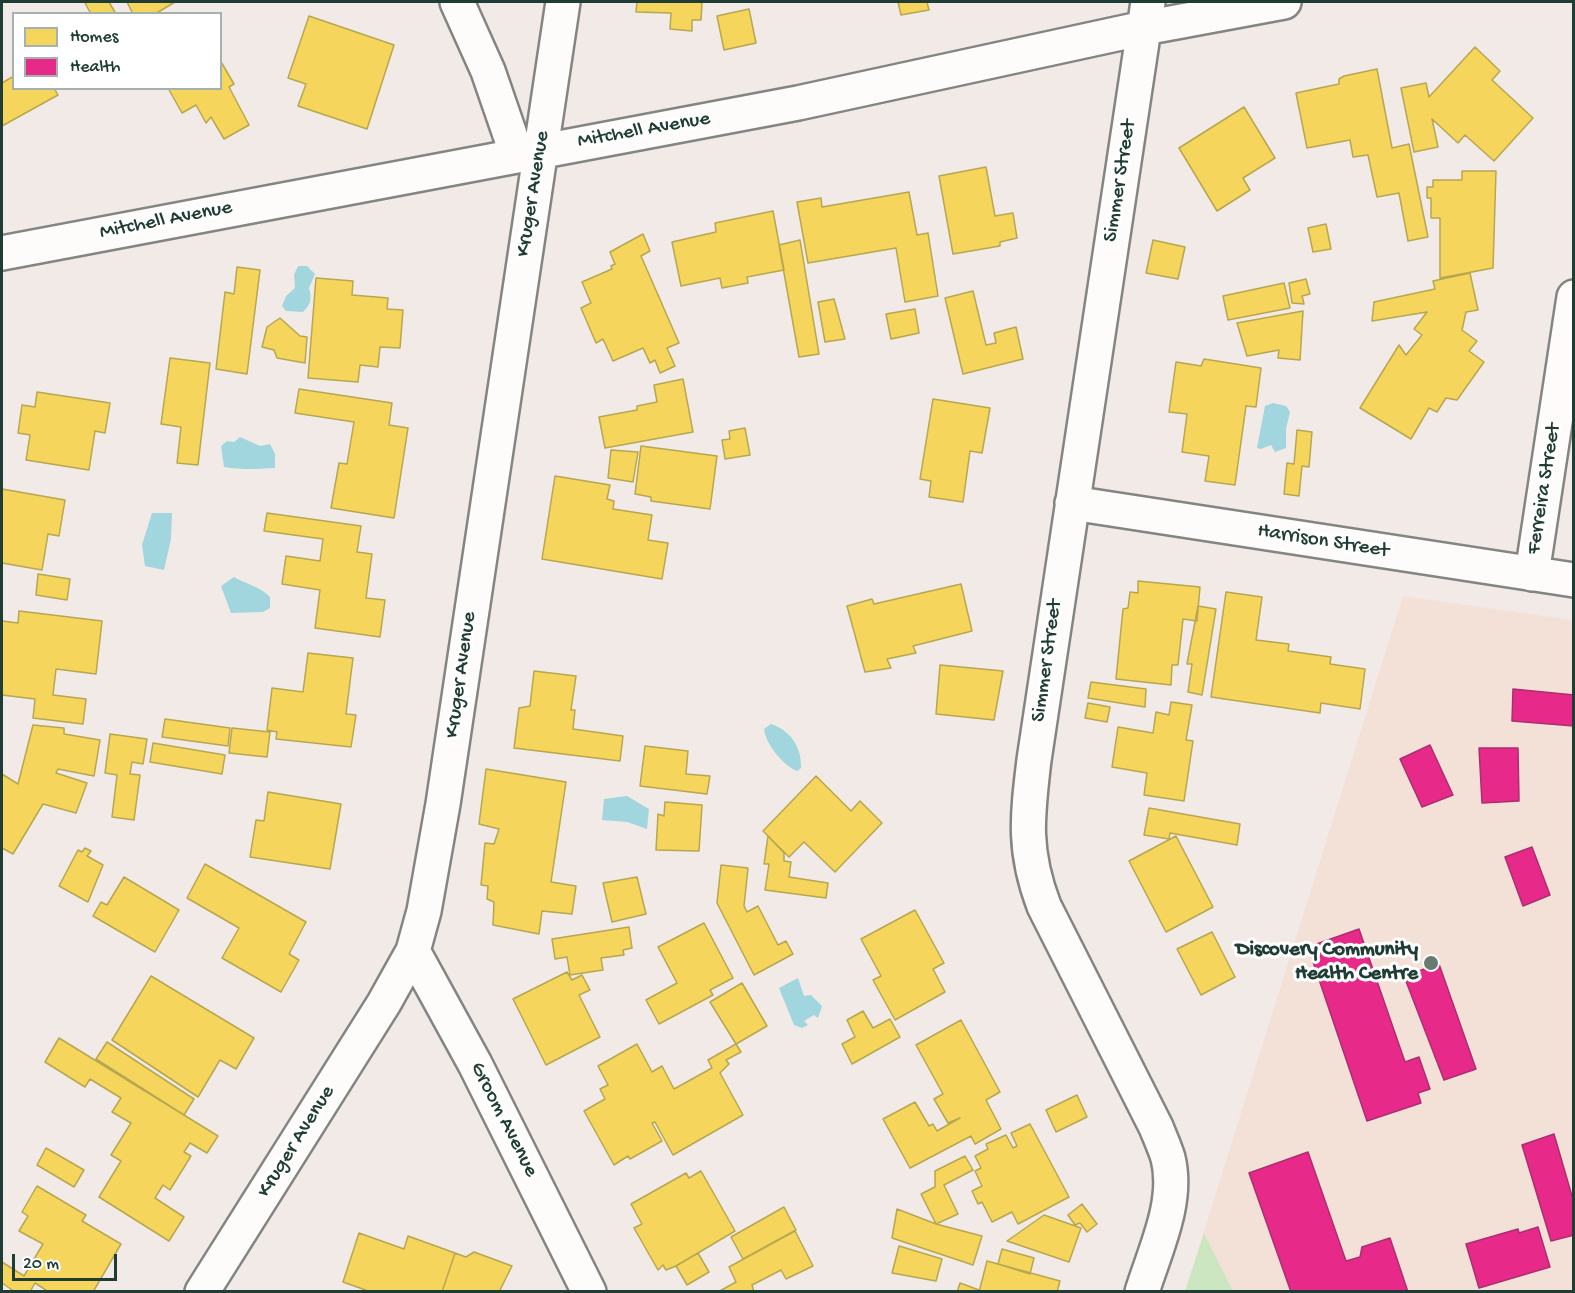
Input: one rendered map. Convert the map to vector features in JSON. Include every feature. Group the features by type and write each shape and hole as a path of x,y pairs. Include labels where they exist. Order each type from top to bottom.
{"street":[{"path":"456,2 529,153"},
{"name":"Kruger Avenue","path":"202,1292 384,1003 413,951 424,911 443,804 529,153 563,2"},
{"name":"Mitchell Avenue","path":"2,253 798,103 1146,15 1284,2"},
{"name":"Simmer Street","path":"1142,1292 1167,1214 1171,1184 1168,1158 1156,1127 1044,906 1032,873 1027,837 1034,760 1146,15"},
{"name":"Ferreira Street","path":"1532,574 1574,297"},
{"name":"Harrison Street","path":"1072,502 1574,580"},
{"name":"Groom Avenue","path":"413,951 475,1064 589,1292"}],"shaded area":[{"name":"Discovery Community Health Centre","path":"1403,596 1573,620 1573,1291 1185,1292"}],"green space":[{"path":"1204,1233 1233,1291 1185,1291"}],"water":[{"path":"298,266 307,266 315,274 309,288 310,301 303,312 286,311 282,306 286,296 295,288 294,275"},
{"path":"1273,403 1286,406 1290,412 1286,429 1286,448 1275,452 1271,445 1261,449 1257,448 1265,406"},
{"path":"240,437 260,446 270,444 275,454 275,468 224,467 221,446 227,441 234,442"},
{"path":"152,513 172,513 171,539 164,570 145,566 142,545"},
{"path":"234,577 258,588 270,597 270,608 263,612 231,613 221,586"},
{"path":"771,724 784,730 794,740 801,760 801,768 797,771 781,759 768,741 764,729"},
{"path":"627,796 649,809 647,829 627,822 602,820 604,799"},
{"path":"798,978 804,996 811,995 822,1006 818,1018 814,1015 804,1021 808,1025 802,1028 794,1025 779,988"}],"building: Homes":[{"path":"109,2 115,12 90,12 85,3"},
{"path":"127,2 175,2 158,12 132,12"},
{"path":"637,2 702,2 701,20 692,20 692,31 670,29 671,13 636,12"},
{"path":"898,2 927,2 929,10 901,15"},
{"path":"749,9 756,43 724,50 717,16"},
{"path":"309,16 394,45 367,129 298,106 306,84 288,78"},
{"path":"1475,47 1500,71 1492,80 1533,118 1494,161 1465,135 1458,143 1432,119 1438,147 1414,152 1401,88 1426,83 1429,97"},
{"path":"222,63 234,84 229,87 249,125 224,139 211,117 206,123 196,105 182,113 169,90 222,90"},
{"path":"1377,69 1392,148 1409,144 1428,237 1408,241 1399,193 1377,197 1368,155 1353,157 1350,140 1307,148 1296,93 1339,84 1339,79 1344,76"},
{"path":"12,77 12,90 55,90 58,95 2,126 2,83"},
{"path":"1244,107 1275,158 1243,178 1250,190 1217,211 1179,148"},
{"path":"986,167 995,216 1013,213 1017,238 1000,242 1000,246 953,254 939,176"},
{"path":"1462,171 1496,171 1493,268 1440,278 1440,218 1431,218 1431,198 1427,198 1427,187 1433,187 1433,180 1462,180"},
{"path":"909,192 917,235 928,233 938,296 905,302 896,248 808,263 797,202 821,198 822,207"},
{"path":"773,211 784,270 747,277 748,283 722,288 720,278 681,286 672,242 716,232 715,223"},
{"path":"1326,224 1331,249 1313,252 1308,228"},
{"path":"643,234 650,251 641,256 679,343 667,348 675,366 660,373 655,360 650,363 643,348 613,361 603,339 596,343 581,308 591,303 582,282 612,269 611,266 615,264 610,252"},
{"path":"800,240 819,354 799,357 779,245"},
{"path":"1153,240 1185,247 1178,279 1146,273"},
{"path":"237,267 260,270 247,374 216,369 225,292 234,294"},
{"path":"1470,273 1478,310 1466,312 1462,330 1477,341 1469,351 1484,362 1457,400 1446,398 1437,412 1429,408 1411,439 1360,408 1399,345 1406,355 1422,335 1414,329 1427,312 1372,321 1374,302 1435,289 1433,281"},
{"path":"316,278 353,281 352,295 388,298 387,309 403,310 400,348 380,347 378,367 360,365 358,382 308,378"},
{"path":"1306,279 1310,294 1302,296 1304,304 1292,303 1289,283"},
{"path":"1284,283 1290,308 1228,320 1223,296"},
{"path":"973,291 986,345 996,343 994,333 1016,327 1023,359 963,374 945,298"},
{"path":"834,299 845,339 825,342 818,302"},
{"path":"915,309 919,333 891,339 886,314"},
{"path":"1303,311 1300,360 1278,358 1279,350 1247,356 1237,323"},
{"path":"280,318 300,336 307,337 305,363 277,358 274,350 262,347 267,327"},
{"path":"170,358 210,363 198,465 177,463 181,427 161,424"},
{"path":"1204,359 1261,368 1256,407 1246,406 1235,485 1205,481 1209,456 1182,452 1187,414 1169,412 1176,362 1201,366"},
{"path":"683,379 693,432 605,448 599,417 637,410 637,406 657,402 654,385"},
{"path":"299,389 392,403 389,425 408,428 394,518 331,508 339,463 347,464 354,422 295,413"},
{"path":"37,392 110,403 105,433 95,431 89,470 26,460 30,435 18,433 22,405 35,407"},
{"path":"933,399 990,408 982,453 970,451 963,502 929,497 931,481 920,479"},
{"path":"745,428 750,455 725,459 722,440 730,439 729,431"},
{"path":"1297,430 1312,432 1309,467 1302,466 1299,496 1284,494 1287,463 1294,464"},
{"path":"641,446 717,456 710,509 651,501 651,497 635,494"},
{"path":"611,450 638,452 633,482 608,478"},
{"path":"555,476 610,485 607,499 614,501 613,509 652,515 648,540 668,543 662,579 542,559"},
{"path":"2,489 65,500 59,536 48,534 42,570 2,563"},
{"path":"267,513 361,526 357,552 372,554 366,598 385,600 380,637 315,628 320,590 282,584 286,556 320,561 323,539 264,531"},
{"path":"38,574 70,579 67,600 36,595"},
{"path":"1138,581 1200,587 1197,621 1183,619 1178,665 1172,665 1171,685 1116,679 1123,609 1128,608 1130,592 1138,593"},
{"path":"961,584 972,631 913,646 916,653 887,659 891,668 865,672 847,606 872,599 874,604"},
{"path":"1226,592 1262,597 1256,640 1289,644 1288,651 1331,657 1330,664 1365,669 1360,709 1321,703 1320,713 1211,697"},
{"path":"1198,606 1216,609 1202,695 1188,692 1192,664 1187,664"},
{"path":"19,611 102,621 96,674 56,669 53,695 86,699 83,724 33,718 35,699 2,695 2,621 18,623"},
{"path":"308,653 353,658 346,714 356,715 351,747 276,739 277,732 267,730 272,688 303,692"},
{"path":"940,665 1003,671 994,720 936,714"},
{"path":"534,671 576,676 571,710 575,710 573,729 623,736 620,761 514,748 519,708 530,706"},
{"path":"1091,682 1146,689 1145,707 1088,698"},
{"path":"1171,702 1192,705 1186,740 1193,741 1184,801 1144,795 1147,773 1112,767 1118,727 1153,733 1156,712 1169,715"},
{"path":"1088,703 1110,707 1107,722 1085,718"},
{"path":"165,719 230,728 228,746 162,737"},
{"path":"33,725 64,728 64,734 100,740 94,776 58,769 56,773 87,783 76,813 43,804 13,854 2,848 2,774 18,784"},
{"path":"232,728 270,732 267,757 229,753"},
{"path":"110,734 147,739 143,764 132,762 130,774 140,775 134,820 112,817 117,775 105,773"},
{"path":"153,743 225,755 222,774 150,762"},
{"path":"645,746 688,751 686,774 710,776 707,794 640,786"},
{"path":"486,769 566,782 551,882 576,886 572,914 542,911 539,934 493,925 494,902 487,899 488,886 481,885 485,843 494,844 499,829 479,824"},
{"path":"816,776 851,811 860,801 882,823 835,872 804,842 789,857 763,831"},
{"path":"268,792 341,804 330,869 250,857 256,820 264,821"},
{"path":"665,802 702,805 699,851 656,850 658,814 664,816"},
{"path":"1149,808 1240,824 1237,845 1170,833 1169,839 1144,835"},
{"path":"768,836 784,853 784,861 791,862 789,877 828,883 826,898 765,890 769,864 764,864"},
{"path":"1176,836 1213,907 1166,932 1129,861"},
{"path":"85,848 91,851 87,856 103,865 88,902 59,886 78,850 82,852"},
{"path":"205,864 306,922 289,954 299,960 281,992 222,958 239,928 187,898"},
{"path":"721,865 748,868 744,906 747,912 758,906 778,945 786,941 793,954 754,975 717,903"},
{"path":"124,877 179,910 155,952 93,916 101,902 107,905"},
{"path":"637,877 646,914 612,922 603,883"},
{"path":"915,910 944,963 933,969 945,992 895,1020 873,980 881,976 861,939"},
{"path":"704,923 733,978 710,990 713,995 659,1024 646,1000 677,983 658,947"},
{"path":"629,927 632,948 623,950 624,955 601,958 603,970 570,975 567,957 555,959 552,939"},
{"path":"1212,932 1235,977 1201,995 1177,949"},
{"path":"567,972 572,980 582,975 590,990 579,995 600,1037 546,1065 513,999"},
{"path":"151,976 254,1038 236,1069 220,1060 198,1097 112,1040"},
{"path":"742,983 767,1026 736,1044 710,1002"},
{"path":"863,1011 873,1028 890,1019 900,1037 852,1064 842,1044 855,1037 847,1020"},
{"path":"961,1020 1000,1092 986,1100 1001,1129 975,1144 971,1136 910,1168 883,1119 915,1102 929,1126 933,1124 937,1131 960,1118 948,1123 934,1099 943,1094 916,1045"},
{"path":"59,1038 218,1136 207,1153 190,1143 184,1152 191,1156 170,1190 163,1185 155,1198 184,1217 169,1241 99,1197 121,1161 111,1155 131,1123 112,1112 121,1098 90,1079 85,1087 45,1062"},
{"path":"107,1042 194,1099 184,1115 96,1059"},
{"path":"637,1044 652,1072 662,1066 674,1089 712,1068 708,1060 736,1044 741,1052 726,1060 729,1064 720,1073 743,1115 673,1155 655,1122 652,1123 662,1141 614,1165 584,1111 605,1099 600,1089 608,1085 598,1066"},
{"path":"1077,1095 1087,1117 1056,1132 1046,1110"},
{"path":"1030,1124 1069,1197 1018,1224 1012,1212 992,1222 982,1202 978,1204 972,1191 982,1186 975,1171 981,1168 975,1156 988,1149 986,1144 1006,1135 1013,1148 1017,1146 1011,1133"},
{"path":"46,1148 84,1170 74,1187 37,1165"},
{"path":"965,1156 973,1170 944,1185 958,1214 936,1224 921,1194 935,1187 935,1171"},
{"path":"701,1171 735,1231 676,1266 666,1270 663,1265 658,1270 634,1228 642,1224 631,1204 686,1173 689,1178"},
{"path":"37,1186 86,1215 82,1221 121,1244 93,1292 49,1292 35,1283 30,1292 15,1292 2,1283 2,1262 24,1276 43,1244 19,1231 28,1216 22,1212"},
{"path":"1082,1204 1097,1224 1087,1232 1080,1223 1075,1225 1068,1215"},
{"path":"784,1207 796,1230 743,1259 731,1237"},
{"path":"897,1209 936,1224 982,1236 973,1265 892,1238"},
{"path":"1044,1215 1081,1228 1069,1262 1007,1241"},
{"path":"795,1231 813,1266 786,1279 781,1270 752,1285 754,1292 718,1292 736,1282 729,1267"},
{"path":"359,1233 404,1249 408,1236 455,1253 442,1292 371,1292 343,1282"},
{"path":"899,1246 942,1259 936,1281 892,1273"},
{"path":"1002,1249 1034,1258 1030,1274 998,1264"},
{"path":"474,1252 512,1266 499,1292 442,1292 455,1253 466,1257"},
{"path":"698,1253 709,1272 687,1285 676,1266"},
{"path":"987,1261 1060,1281 1057,1292 979,1292"},
{"path":"960,1283 979,1290 979,1292 957,1292"}],"building: Health":[{"path":"1513,689 1574,695 1574,726 1512,721"},
{"path":"1430,745 1453,795 1422,807 1400,759"},
{"path":"1479,748 1518,748 1519,801 1482,803"},
{"path":"1532,847 1550,895 1523,906 1505,857"},
{"path":"1359,929 1405,1062 1419,1057 1430,1089 1418,1093 1421,1103 1367,1121 1308,947"},
{"path":"1439,964 1476,1069 1444,1080 1404,976"},
{"path":"1554,1134 1574,1203 1574,1235 1551,1241 1522,1145"},
{"path":"1308,1152 1346,1261 1360,1257 1362,1247 1390,1238 1408,1292 1291,1292 1249,1173"},
{"path":"1538,1227 1550,1267 1479,1288 1466,1244 1518,1229 1519,1233"}],"place":[{"name":"Discovery Community Health Centre","path":"1431,963"}]}
